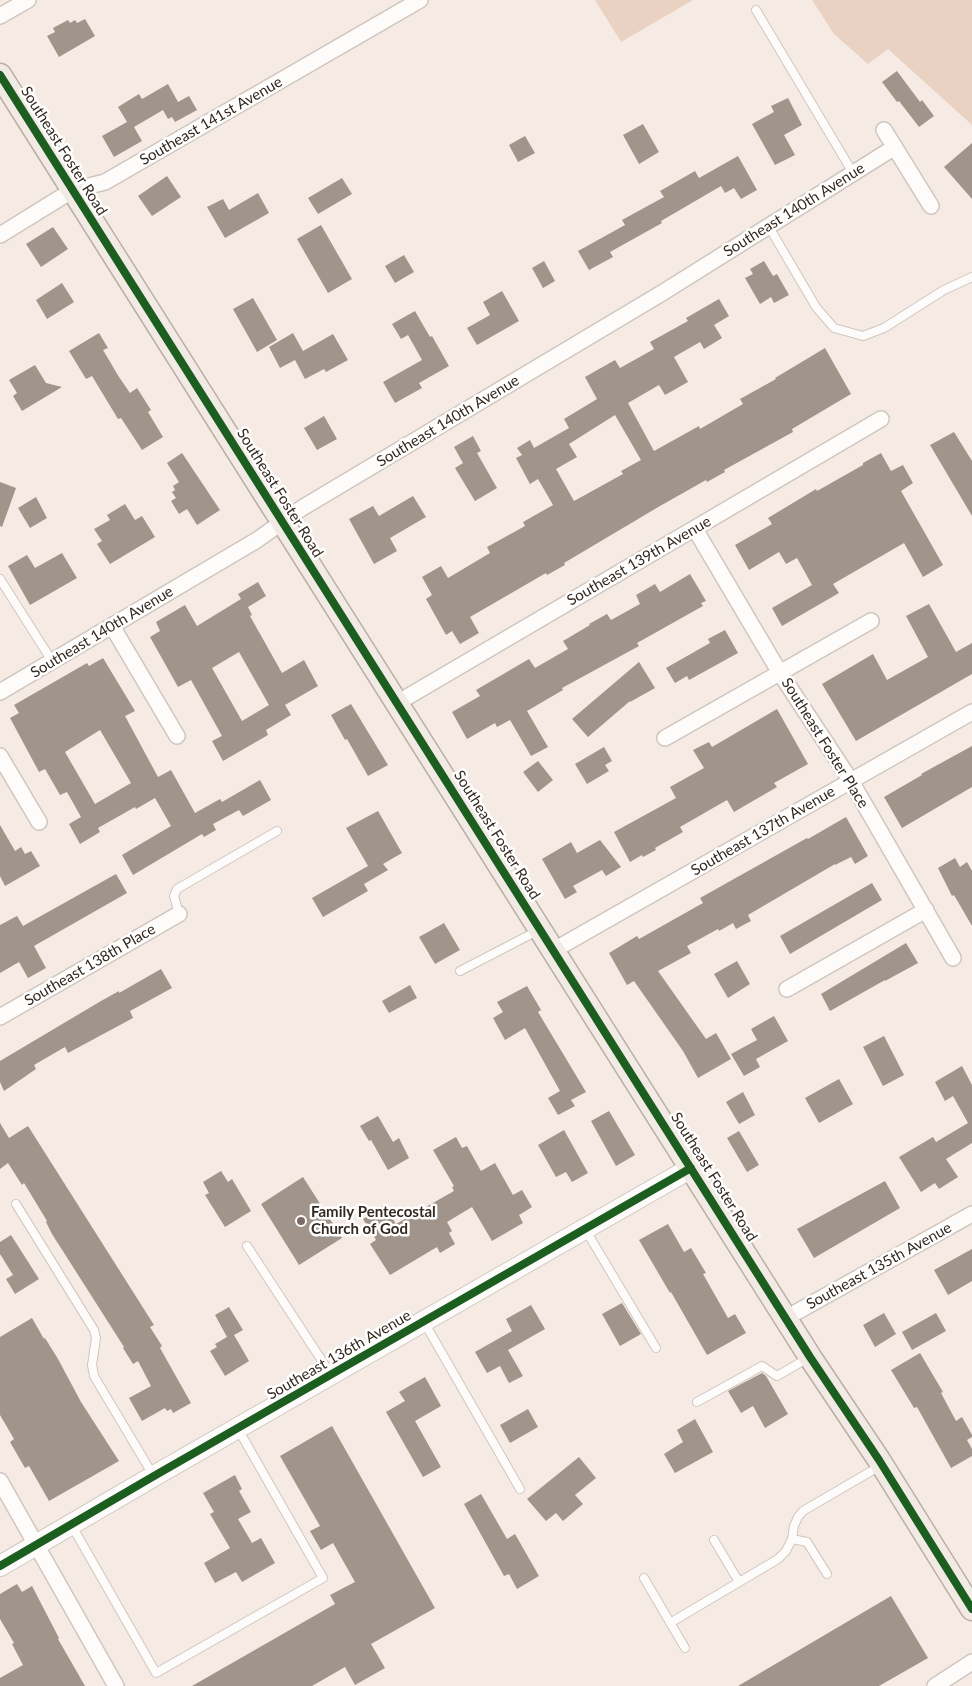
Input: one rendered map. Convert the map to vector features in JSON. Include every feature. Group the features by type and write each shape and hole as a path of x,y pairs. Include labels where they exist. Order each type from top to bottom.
{"main road":[{"name":"Southeast Foster Road","path":"0,75 810,1357 882,1466 972,1609"}],"street":[{"path":"0,16 28,0"},
{"name":"Southeast 141st Avenue","path":"0,235 73,190 106,182 420,0"},
{"path":"884,130 930,206"},
{"name":"Southeast 140th Avenue","path":"0,692 258,540 302,508 662,293 895,147"},
{"name":"Southeast 139th Avenue","path":"397,703 881,419"},
{"name":"Southeast Foster Place","path":"695,529 780,673 851,781 953,958"},
{"path":"665,738 871,621"},
{"path":"112,626 177,736"},
{"name":"Southeast 137th Avenue","path":"554,950 972,712"},
{"path":"0,756 39,822"},
{"path":"787,989 926,910"},
{"name":"Southeast 138th Place","path":"0,1017 180,914"},
{"name":"Southeast 136th Avenue","path":"0,1566 691,1168"},
{"name":"Southeast 135th Avenue","path":"786,1318 972,1214"},
{"path":"0,1481 116,1686"},
{"path":"935,1686 972,1662"}],"lane":[{"path":"756,10 852,174"},
{"path":"768,227 816,307 834,328 848,333 863,336 884,328 944,290 972,277"},
{"path":"0,579 52,662"},
{"path":"180,914 174,896 177,889 277,831"},
{"path":"460,971 541,929"},
{"path":"16,1204 94,1330 96,1338 92,1365 94,1376 154,1476"},
{"path":"585,1229 656,1348"},
{"path":"247,1246 331,1375"},
{"path":"424,1322 520,1489"},
{"path":"696,1402 762,1366 777,1376 810,1357"},
{"path":"72,1525 156,1673 322,1578 238,1429"},
{"path":"670,1623 778,1559 786,1551 798,1516 803,1511 882,1466"},
{"path":"792,1538 807,1542 827,1574"},
{"path":"714,1540 739,1582"},
{"path":"644,1578 685,1648"}],"shaded area":[{"path":"595,0 693,0 621,42"},
{"path":"812,0 972,0 972,125 888,49 868,64 834,34"}],"building":[{"path":"85,19 95,36 59,57 47,36 55,32 53,28 68,20 70,23 75,20 77,23"},
{"path":"897,71 920,102 922,100 934,116 919,127 882,82"},
{"path":"168,84 178,102 189,96 197,110 175,122 172,117 168,119 163,110 134,127 142,141 114,157 102,136 127,122 118,107 139,94 142,99"},
{"path":"788,98 802,125 784,135 795,155 775,165 752,124 774,112 771,106"},
{"path":"643,124 659,152 639,164 623,135"},
{"path":"525,136 535,153 518,162 509,145"},
{"path":"972,143 972,199 944,167"},
{"path":"738,156 757,190 741,199 734,188 725,193 721,186 661,221 662,223 610,252 613,257 589,270 578,251 625,225 622,220 664,197 660,191 695,171 699,178"},
{"path":"167,176 181,197 152,216 138,196"},
{"path":"342,178 352,194 318,214 308,198"},
{"path":"258,193 269,213 225,238 207,207 223,199 229,210"},
{"path":"321,225 352,279 328,293 297,239"},
{"path":"53,227 68,249 41,267 26,244"},
{"path":"404,255 414,272 395,283 385,266"},
{"path":"544,261 555,281 543,288 532,268"},
{"path":"764,261 773,276 777,274 789,295 774,303 771,297 760,304 745,278 753,274 750,269"},
{"path":"62,283 74,302 47,319 36,300"},
{"path":"502,291 519,321 477,345 467,328 490,315 483,302"},
{"path":"253,298 277,340 257,352 233,309"},
{"path":"719,299 729,316 714,325 722,338 704,349 700,342 674,357 688,382 665,395 659,385 628,403 654,451 699,426 700,429 743,404 740,399 825,348 851,394 792,429 793,432 724,470 725,472 707,482 706,480 660,506 564,563 565,565 547,575 546,573 470,617 479,633 460,644 452,631 446,635 426,599 432,595 422,577 441,566 448,578 490,553 487,547 525,526 523,522 553,505 538,479 530,484 516,458 522,455 517,448 530,440 534,448 569,428 564,419 597,399 585,377 615,360 620,368 654,349 650,342 688,321 686,318","holes":["615,415 641,460 621,471 623,474 574,501 556,469 577,457 569,444"]},
{"path":"415,311 449,366 419,383 422,388 395,403 383,382 422,360 408,335 401,339 392,324"},
{"path":"99,333 108,348 103,350 119,377 130,393 137,388 151,410 148,412 163,437 142,450 121,418 118,419 92,376 86,379 69,351"},
{"path":"293,333 303,351 333,334 348,360 326,372 324,369 305,379 295,360 280,368 269,347"},
{"path":"35,365 46,383 62,387 22,411 13,396 17,393 9,380"},
{"path":"324,416 337,439 317,450 304,428"},
{"path":"954,432 972,461 972,516 930,445"},
{"path":"473,436 481,451 477,453 497,488 475,501 455,468 463,463 454,447"},
{"path":"182,453 220,510 197,525 187,509 179,514 171,501 176,498 172,492 175,490 173,486 179,482 167,463"},
{"path":"881,453 891,471 903,465 913,483 901,491 943,565 923,577 904,543 833,584 839,593 782,626 772,608 812,585 797,558 786,564 779,552 749,570 735,545 772,524 768,518"},
{"path":"0,482 16,488 2,527 0,526"},
{"path":"413,496 426,517 390,538 397,551 374,564 349,519 373,506 379,516"},
{"path":"36,497 47,518 30,528 18,508"},
{"path":"125,504 135,520 142,516 155,537 110,564 97,544 102,541 94,529 110,520 107,515"},
{"path":"62,553 77,578 30,605 8,566 27,555 35,568"},
{"path":"690,574 706,601 701,603 703,606 637,643 639,646 562,688 563,690 527,711 548,747 531,756 510,720 497,727 495,723 467,739 452,712 480,696 476,690 529,659 535,668 568,649 563,641 589,624 607,614 611,620 640,604 636,595 655,584 660,592"},
{"path":"258,582 266,596 248,607 252,615 250,616 282,673 304,660 318,686 285,705 291,715 266,730 268,735 223,761 212,741 222,736 191,680 178,687 150,637 160,631 156,622 185,605 197,626 241,599 238,594","holes":["239,652 269,705 242,721 212,668"]},
{"path":"929,604 956,652 972,643 972,674 856,741 822,684 873,654 887,680 928,657 906,616"},
{"path":"725,630 738,653 689,680 687,676 675,683 666,668 710,643 708,639"},
{"path":"103,658 135,711 125,716 158,777 171,770 195,813 220,799 222,802 260,780 271,800 243,816 239,810 213,824 216,830 204,837 202,834 133,875 122,855 171,826 155,798 98,828 100,832 80,844 69,824 81,817 67,792 60,795 45,769 39,772 10,718 19,713 14,705 87,663 89,666","holes":["100,730 131,783 95,804 65,752"]},
{"path":"639,662 655,688 630,701 588,737 572,719"},
{"path":"351,704 388,765 368,776 331,715"},
{"path":"777,709 808,764 774,783 777,787 734,812 727,800 680,827 683,832 655,848 656,850 630,862 614,832 676,798 670,787 704,768 693,750 709,742 712,747"},
{"path":"972,746 972,787 902,828 884,797"},
{"path":"604,747 612,761 605,765 609,771 587,784 575,764"},
{"path":"538,761 553,780 538,792 523,772"},
{"path":"378,811 402,853 383,864 388,870 364,884 368,891 323,917 312,898 368,866 346,828"},
{"path":"846,817 868,856 855,864 851,857 835,864 748,915 751,921 736,929 733,923 687,946 691,953 658,971 706,1039 716,1033 731,1059 698,1078 683,1051 634,981 627,985 609,953 637,936 639,939 703,903 700,898"},
{"path":"0,825 15,851 21,847 25,854 31,851 40,866 5,886 0,876"},
{"path":"600,840 621,867 606,876 602,870 573,886 577,892 565,899 542,859 571,842 577,853"},
{"path":"955,858 960,867 967,862 972,871 972,926 954,895 952,896 938,868"},
{"path":"116,874 127,893 34,946 46,968 28,978 19,962 0,973 0,925 17,916 23,926"},
{"path":"872,883 882,900 790,954 780,936"},
{"path":"444,923 460,950 435,964 419,937"},
{"path":"906,943 918,963 830,1011 821,994"},
{"path":"737,961 750,984 728,998 714,974"},
{"path":"161,969 172,988 130,1011 133,1018 68,1053 65,1047 34,1065 36,1069 4,1091 0,1082 0,1061 101,1001"},
{"path":"410,985 417,998 389,1013 382,1001"},
{"path":"527,986 541,1010 538,1012 586,1092 571,1100 575,1106 558,1115 548,1098 560,1091 525,1028 505,1040 493,1018 503,1012 497,1002"},
{"path":"774,1016 788,1041 756,1059 760,1067 744,1076 731,1054 757,1040 751,1029"},
{"path":"884,1036 904,1075 883,1086 863,1047"},
{"path":"962,1066 972,1085 972,1143 946,1159 958,1177 939,1189 935,1183 921,1192 899,1157 933,1137 936,1142 968,1123 953,1096 945,1101 935,1082"},
{"path":"839,1079 853,1104 819,1123 805,1098"},
{"path":"743,1092 755,1115 739,1124 726,1102"},
{"path":"609,1111 635,1155 616,1166 591,1121"},
{"path":"378,1116 393,1142 399,1138 409,1158 388,1170 371,1140 369,1141 360,1126"},
{"path":"0,1123 9,1138 28,1126 154,1325 150,1327 162,1346 160,1348 191,1403 173,1413 171,1409 167,1411 165,1408 142,1421 129,1398 151,1386 138,1361 133,1364 52,1234 47,1221 24,1183 22,1185 8,1163 0,1169"},
{"path":"564,1130 588,1173 572,1182 566,1172 556,1177 538,1145"},
{"path":"739,1131 759,1165 747,1172 727,1138"},
{"path":"456,1137 462,1148 467,1146 481,1171 495,1163 513,1195 522,1190 532,1207 519,1215 523,1223 492,1241 472,1207 447,1222 452,1231 449,1233 455,1244 440,1253 437,1247 390,1275 370,1244 376,1240 363,1219 384,1205 396,1224 454,1191 452,1187 454,1186 433,1150"},
{"path":"221,1171 228,1182 232,1179 251,1211 225,1227 205,1195 209,1193 203,1182"},
{"name":"Family Pentecostal Church of God","path":"303,1177 342,1238 299,1265 261,1204"},
{"path":"885,1181 900,1208 814,1258 797,1229"},
{"path":"668,1224 684,1252 691,1248 706,1273 703,1274 728,1318 735,1314 746,1333 707,1355 639,1240"},
{"path":"11,1235 39,1279 15,1294 6,1279 13,1275 0,1254 0,1242"},
{"path":"972,1249 972,1281 948,1295 934,1270"},
{"path":"622,1303 641,1334 620,1346 602,1314"},
{"path":"531,1305 545,1329 508,1350 523,1376 509,1383 500,1366 487,1373 475,1352 512,1331 506,1319"},
{"path":"229,1307 243,1330 234,1335 249,1361 225,1376 210,1351 217,1347 215,1344 227,1337 215,1315"},
{"path":"884,1313 896,1334 875,1347 863,1325"},
{"path":"936,1313 946,1331 912,1350 902,1332"},
{"path":"32,1318 58,1359 81,1402 119,1461 49,1501 29,1466 25,1468 10,1442 14,1439 0,1415 0,1337"},
{"path":"920,1353 943,1392 941,1393 956,1421 962,1417 972,1435 967,1440 972,1449 972,1456 951,1468 917,1407 914,1408 891,1370"},
{"path":"762,1373 766,1376 788,1414 765,1428 753,1406 741,1413 728,1391"},
{"path":"425,1377 441,1406 415,1421 441,1467 423,1477 386,1412 405,1401 399,1392"},
{"path":"528,1409 538,1427 510,1443 500,1425"},
{"path":"695,1419 713,1452 675,1473 664,1454 683,1442 677,1430"},
{"path":"332,1426 435,1608 371,1644 385,1668 355,1685 345,1667 312,1686 192,1686 335,1604 330,1595 355,1582 333,1543 321,1550 310,1531 320,1526 280,1456"},
{"path":"579,1457 596,1478 575,1495 583,1504 563,1521 556,1513 546,1521 527,1499"},
{"path":"235,1475 242,1489 239,1491 251,1512 238,1519 252,1543 261,1538 275,1563 242,1582 236,1572 215,1583 204,1563 230,1548 210,1514 214,1512 203,1493"},
{"path":"481,1494 507,1539 515,1534 539,1576 517,1589 509,1574 504,1576 464,1504"},
{"path":"17,1584 22,1592 32,1586 58,1639 85,1686 0,1686 0,1678 23,1665 12,1644 14,1643 0,1619 0,1594"},
{"path":"891,1596 928,1658 879,1686 738,1686"}],"cycle path":[{"path":"0,75 810,1357 879,1460 972,1609"},
{"path":"0,1566 691,1168"}],"place":[{"name":"Family Pentecostal Church of God","path":"301,1221"}]}
